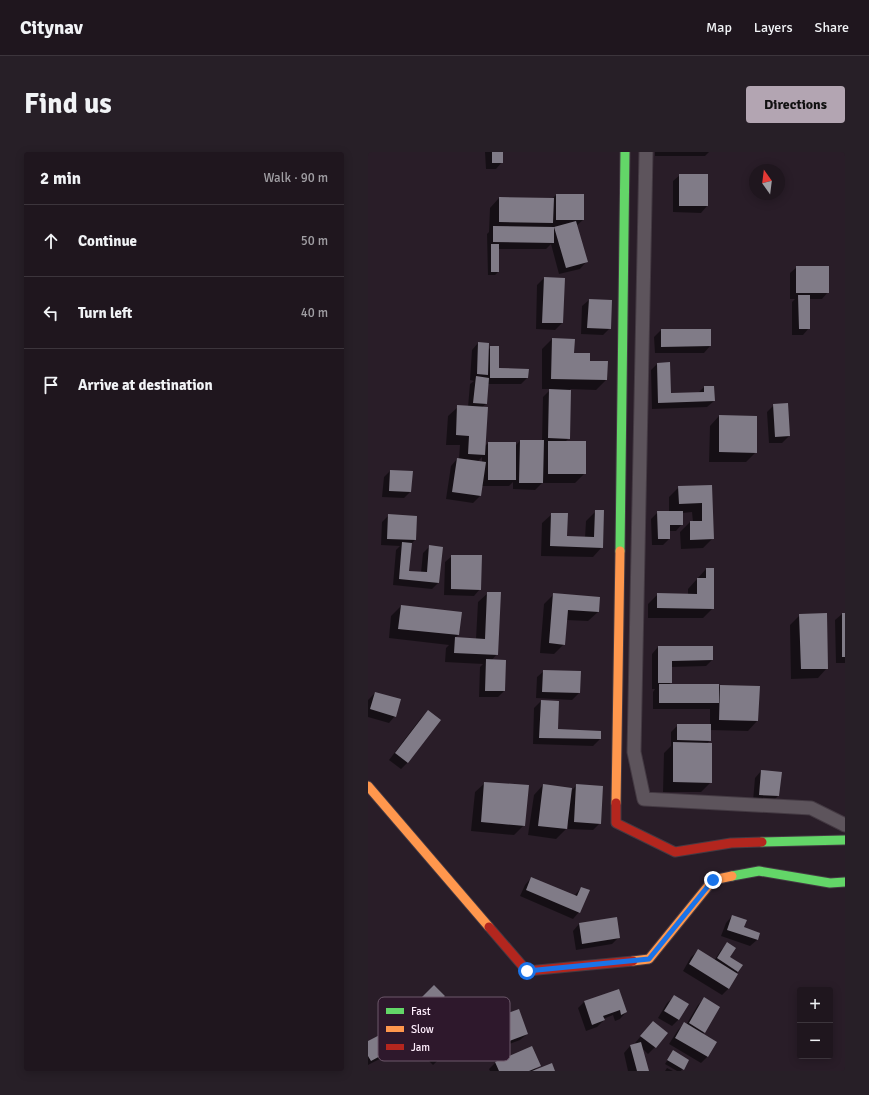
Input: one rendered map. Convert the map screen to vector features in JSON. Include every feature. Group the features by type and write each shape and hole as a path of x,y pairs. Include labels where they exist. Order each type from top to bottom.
{"street":[{"path":"625,152 616,824 675,852 731,843 845,840"},
{"path":"646,152 634,752 644,800 811,808 845,825"},
{"path":"368,786 527,971 649,959 713,880 759,871 830,883 845,882"}],"building":[{"path":"492,152 503,152 503,163 492,163"},
{"path":"679,174 708,174 708,206 679,206"},
{"path":"556,194 584,194 584,220 556,220"},
{"path":"499,197 554,198 553,223 499,222"},
{"path":"576,221 588,262 566,268 554,227"},
{"path":"493,226 554,227 554,243 493,242"},
{"path":"491,244 499,244 499,272 491,272"},
{"path":"796,266 829,266 829,293 796,293"},
{"path":"544,277 565,278 563,323 542,323"},
{"path":"798,295 810,295 810,329 799,329"},
{"path":"589,299 612,300 611,329 587,328"},
{"path":"661,329 711,329 711,346 661,347"},
{"path":"552,338 575,339 574,353 590,353 590,361 608,361 607,380 551,379"},
{"path":"478,342 489,343 488,375 477,374"},
{"path":"490,346 499,346 499,368 529,369 528,378 490,378"},
{"path":"670,362 671,393 704,392 704,386 714,386 715,401 658,403 657,363"},
{"path":"476,376 489,378 487,404 473,403"},
{"path":"549,389 571,390 570,439 548,438"},
{"path":"788,403 790,436 775,437 773,404"},
{"path":"457,405 488,407 485,455 468,454 469,436 456,435"},
{"path":"719,415 757,416 757,453 719,452"},
{"path":"520,440 544,440 543,483 519,483"},
{"path":"548,441 586,441 586,474 548,474"},
{"path":"488,442 516,442 516,480 488,480"},
{"path":"457,458 486,462 481,496 452,492"},
{"path":"390,470 413,471 411,492 389,491"},
{"path":"712,485 714,539 690,540 690,521 702,521 702,503 679,504 678,486"},
{"path":"595,510 604,510 603,548 550,546 551,513 568,513 567,536 594,537"},
{"path":"657,511 683,511 683,525 670,525 670,539 658,539"},
{"path":"388,514 417,516 416,540 387,539"},
{"path":"402,542 412,543 409,571 427,572 429,545 443,547 439,583 399,579"},
{"path":"451,555 482,555 481,590 451,589"},
{"path":"706,568 714,568 714,609 657,608 657,593 697,594 697,578 706,578"},
{"path":"487,592 501,592 498,655 454,653 455,637 485,639"},
{"path":"553,593 600,597 599,612 568,610 565,645 549,643"},
{"path":"401,605 462,612 459,635 398,629"},
{"path":"827,613 828,669 801,669 799,614"},
{"path":"842,613 845,613 845,657 842,657"},
{"path":"658,646 713,646 713,660 672,661 672,683 658,683"},
{"path":"486,659 506,660 505,691 485,691"},
{"path":"543,670 581,671 580,693 542,692"},
{"path":"659,684 719,684 719,703 659,703"},
{"path":"720,685 760,686 758,721 719,720"},
{"path":"375,692 401,699 396,717 370,709"},
{"path":"541,700 559,701 558,729 601,731 601,739 539,738"},
{"path":"428,710 441,720 408,763 395,753"},
{"path":"677,724 711,724 711,741 677,740"},
{"path":"673,742 712,743 712,783 673,782"},
{"path":"761,770 782,772 779,796 759,795"},
{"path":"484,782 529,785 525,826 481,822"},
{"path":"543,784 572,788 567,829 538,826"},
{"path":"576,784 603,786 601,824 574,822"},
{"path":"531,877 577,896 581,887 590,890 580,913 526,890"},
{"path":"732,915 747,920 744,927 760,933 758,940 727,930"},
{"path":"617,917 620,938 582,944 579,923"},
{"path":"727,942 736,948 730,957 743,965 738,972 717,958"},
{"path":"698,949 738,974 729,989 689,964"},
{"path":"434,985 445,996 444,997 422,997"},
{"path":"619,989 627,1012 621,1015 620,1010 603,1016 605,1020 592,1025 584,1001"},
{"path":"674,995 689,1004 679,1020 664,1011"},
{"path":"704,997 720,1007 705,1033 689,1023"},
{"path":"519,1009 528,1034 510,1041 510,1026 510,1012"},
{"path":"653,1021 668,1033 656,1048 640,1036"},
{"path":"684,1022 717,1042 708,1057 675,1038"},
{"path":"378,1036 378,1057 371,1061 368,1056 368,1041"},
{"path":"641,1042 649,1071 637,1071 630,1045"},
{"path":"532,1046 541,1066 529,1071 499,1071 495,1062 510,1061 510,1056"},
{"path":"673,1050 689,1060 684,1070 667,1060"},
{"path":"552,1063 555,1071 532,1071"}],"traffic: fast":[{"path":"620,551 625,152"},
{"path":"762,842 845,840"},
{"path":"732,876 759,871 830,883 845,882"}],"traffic: slow":[{"path":"616,803 620,551"},
{"path":"368,786 489,927"},
{"path":"633,961 649,959 713,880 732,876"}],"traffic: jam":[{"path":"616,803 616,823 675,852 731,843 762,842"},
{"path":"489,927 527,971 633,961"}],"route":[{"path":"527,971 649,959 713,880"}]}
